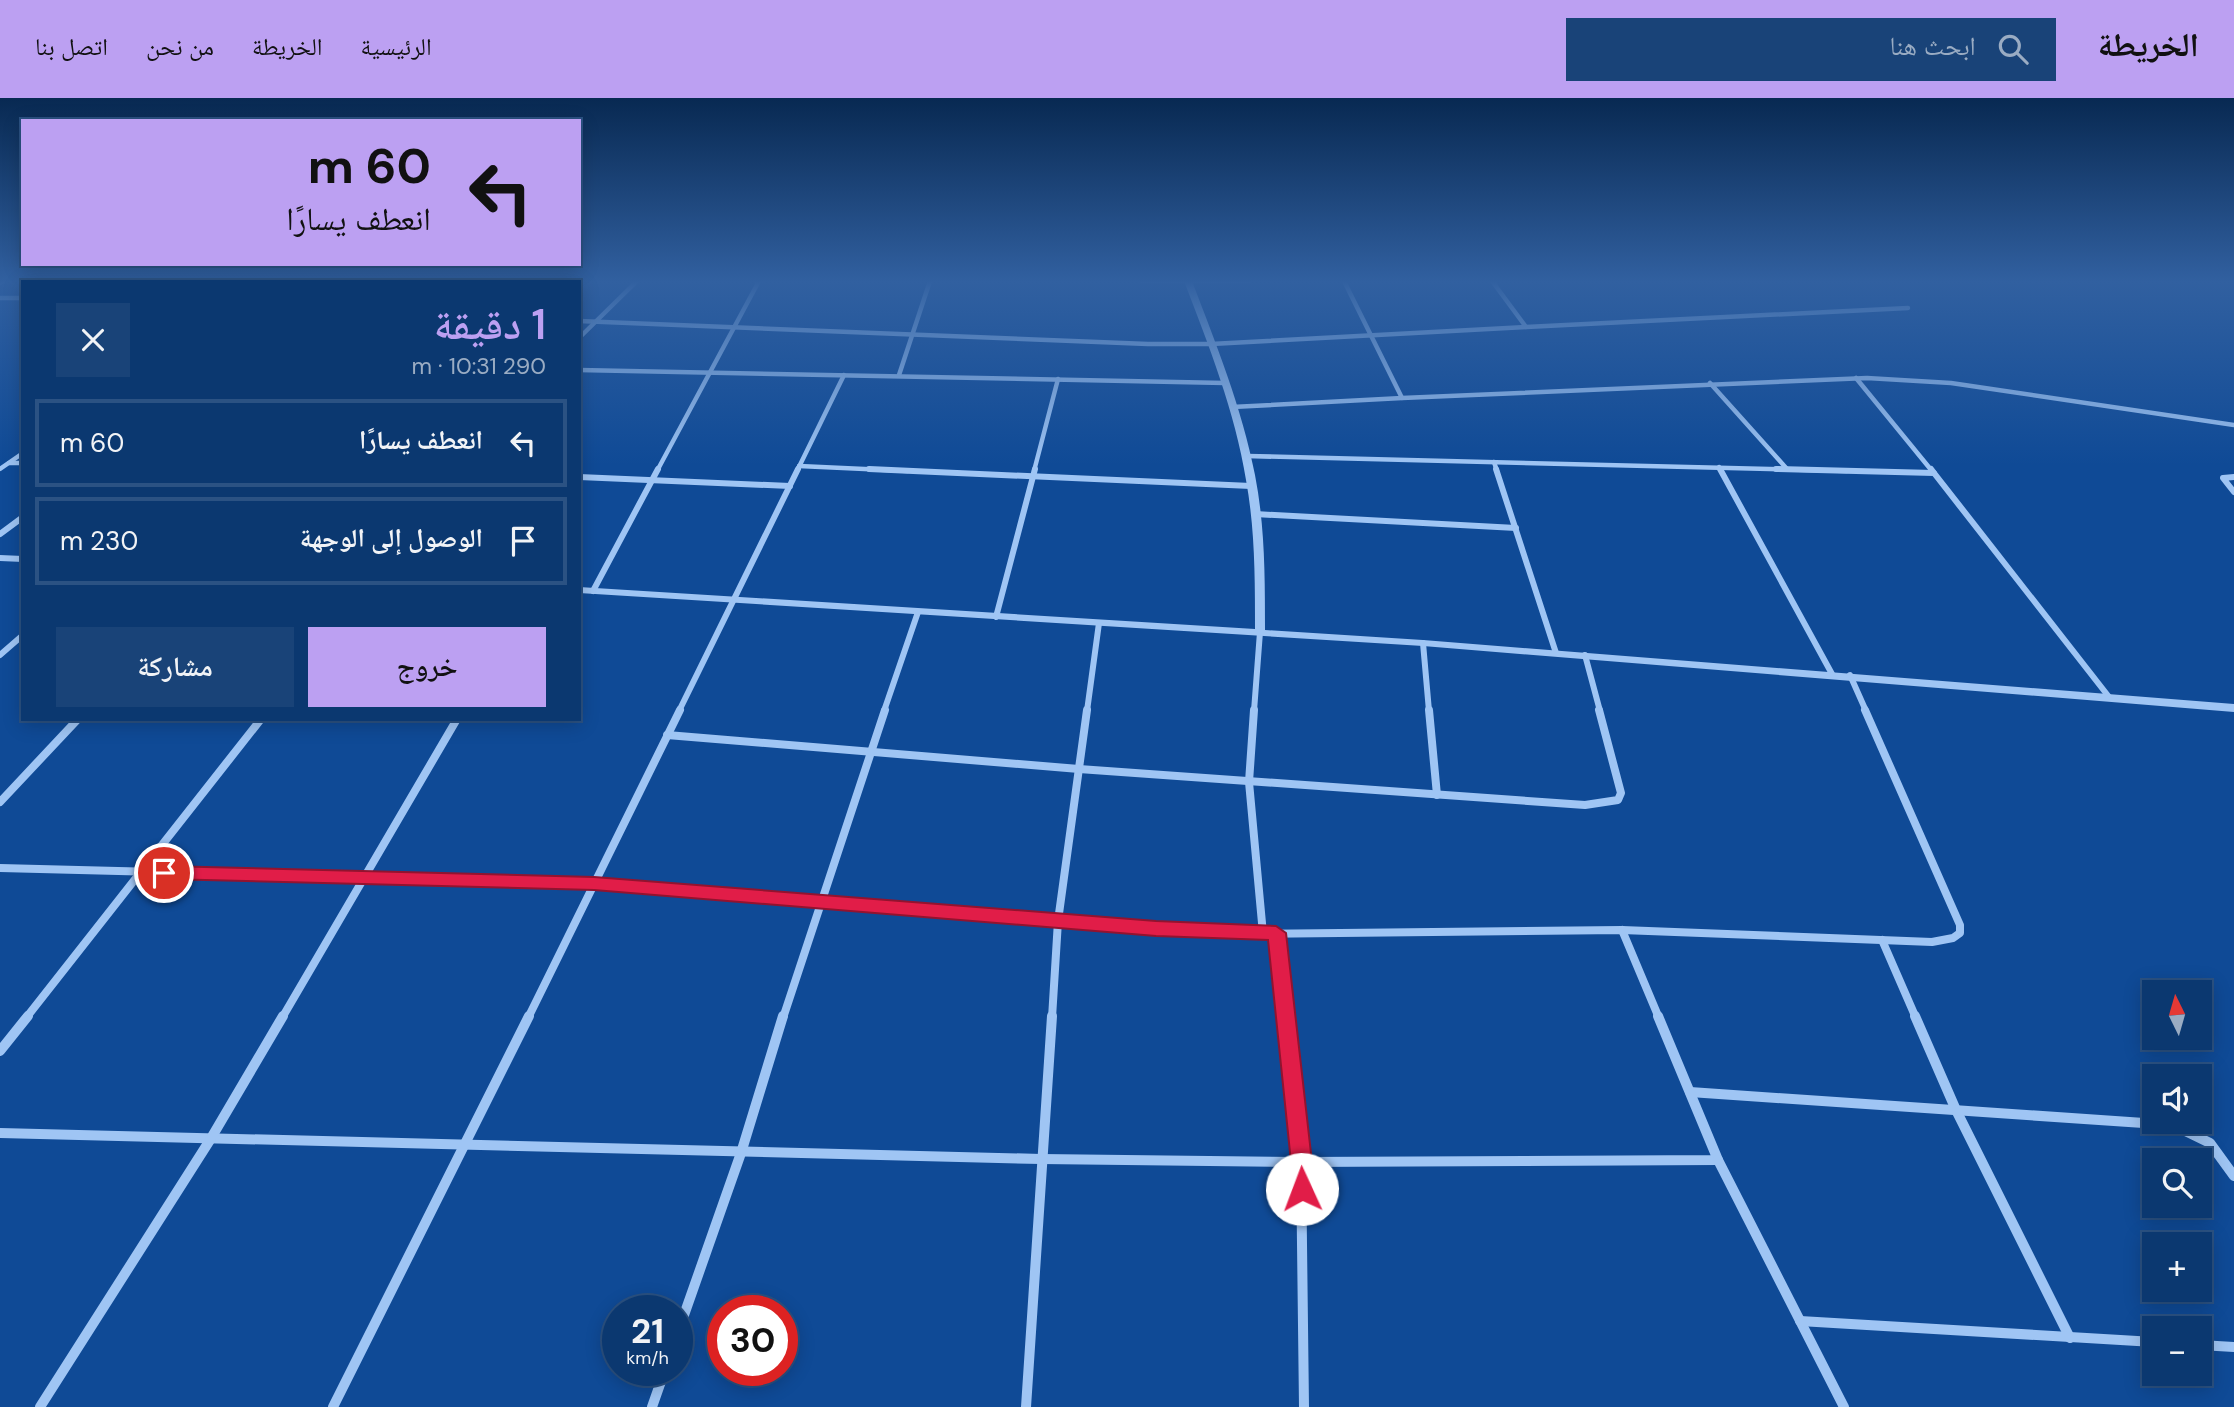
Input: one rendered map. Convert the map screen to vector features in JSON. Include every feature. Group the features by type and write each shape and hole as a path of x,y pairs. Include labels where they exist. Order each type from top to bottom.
{"street":[{"path":"593,591 725,342"},
{"path":"899,375 911,342"},
{"path":"1068,342 1242,342"},
{"path":"1375,342 1402,398"},
{"path":"1211,344 1247,456 1255,514 1260,632 1249,782 1263,934"},
{"path":"581,370 1224,383"},
{"path":"332,1407 465,1146 844,375"},
{"path":"1232,407 1856,378 1951,383 2234,425"},
{"path":"1856,378 2109,697"},
{"path":"996,617 1058,379"},
{"path":"1710,383 1787,469"},
{"path":"0,469 21,454"},
{"path":"1247,456 1934,473"},
{"path":"1494,462 1556,653"},
{"path":"8,463 21,463"},
{"path":"799,466 1251,486"},
{"path":"1718,467 1832,674"},
{"path":"581,477 790,486"},
{"path":"2234,477 2224,478 2234,492"},
{"path":"1255,514 1516,528"},
{"path":"0,534 21,518"},
{"path":"0,558 21,559"},
{"path":"581,590 1423,643 1850,675 2234,708"},
{"path":"691,1295 741,1153 819,901 918,612"},
{"path":"1026,1407 1058,921 1099,623"},
{"path":"0,655 21,637"},
{"path":"1423,643 1437,795"},
{"path":"667,735 870,753 1585,806 1618,800 1621,793 1585,655"},
{"path":"0,868 594,883 1058,921 1263,934 1622,930 1945,940 1960,933 1960,925 1850,675"},
{"path":"0,802 76,721"},
{"path":"0,1051 259,721"},
{"path":"40,1407 210,1140 368,876 456,721"},
{"path":"1622,930 1718,1160 1844,1407"},
{"path":"1276,933 1301,1162 1304,1407"},
{"path":"1882,940 1956,1110 2070,1338"},
{"path":"1689,1092 2173,1125 2192,1130 2210,1143 2225,1157 2234,1176"},
{"path":"0,1133 1041,1159 1301,1162 1718,1160"},
{"path":"1800,1321 2142,1341"},
{"path":"2212,1346 2234,1347"},
{"path":"652,1407 659,1386"}],"route":[{"path":"164,873 594,883 1031,919 1242,934 1276,933 1302,1189"}]}
